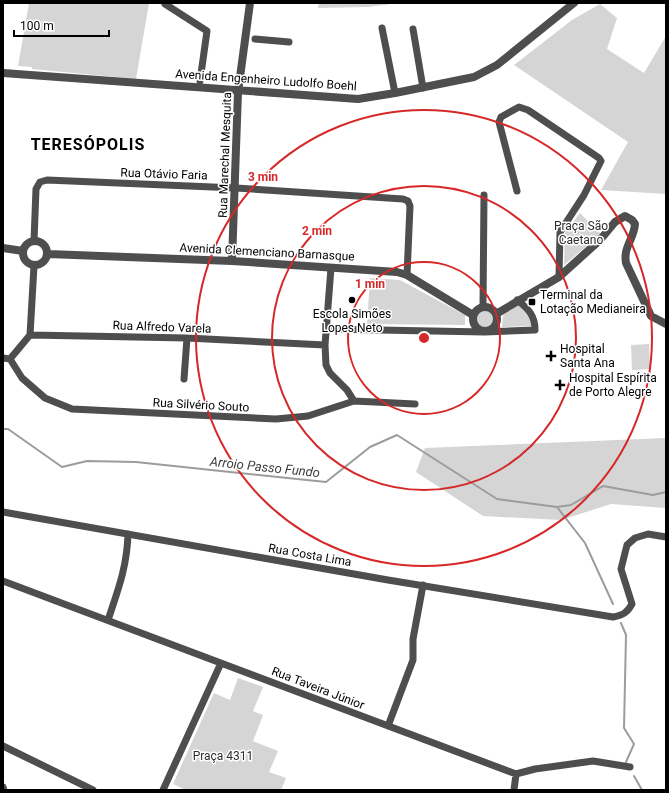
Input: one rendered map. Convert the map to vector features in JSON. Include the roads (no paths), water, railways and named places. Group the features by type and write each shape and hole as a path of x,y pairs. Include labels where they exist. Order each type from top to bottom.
{"street":[{"name":"Rua Marechal Mesquita","path":"232,261 236,188 238,92 250,3"},
{"name":"Avenida Engenheiro Ludolfo Boehl","path":"3,73 238,92 358,99 423,88 474,77 497,65 574,3"},
{"path":"165,4 207,31 200,81"},
{"path":"382,28 395,93"},
{"path":"413,29 423,88"},
{"path":"255,39 289,42"},
{"path":"517,191 499,122 500,117 519,107 528,110 601,161 584,195 560,232 559,277"},
{"name":"Rua Otávio Faria","path":"34,240 36,189 40,182 47,180 236,188 403,199 408,201 410,206 407,275"},
{"path":"483,307 484,195"},
{"path":"496,314 517,300 559,277 600,240 620,218 625,216 629,217 635,224 635,228 624,255 626,263 651,316 666,324"},
{"path":"34,240 41,242 46,247 48,254 46,260 41,265 34,266 25,261 23,251 25,246 34,240"},
{"path":"3,248 23,251"},
{"name":"Avenida Clemenciano Barnasque","path":"48,254 232,261 397,272 407,275 473,315"},
{"path":"6,359 30,335 34,266"},
{"path":"331,268 325,345 326,364 330,373 348,390 354,401"},
{"path":"326,329 485,332 535,330 535,321 532,313 517,300"},
{"path":"483,307 490,308 496,314 495,326 485,332 474,326 473,315 475,311 483,307"},
{"name":"Rua Alfredo Varela","path":"30,335 187,338 325,345"},
{"path":"184,379 187,338"},
{"name":"Rua Silvério Souto","path":"6,359 22,378 44,398 72,409 276,419 308,416 354,401 415,404"},
{"name":"Rua Costa Lima","path":"3,512 613,617 623,615 628,611 632,604 621,569 627,545 635,538 648,534 666,537"},
{"path":"108,620 128,556 128,534"},
{"name":"Rua Taveira Júnior","path":"3,581 516,774"},
{"path":"388,726 412,660 413,639 423,585"},
{"path":"163,790 221,663"},
{"path":"3,746 92,790"},
{"path":"514,790 516,774 535,769 593,761 630,767"}],"waterway":[{"name":"Arroio Passo Fundo","path":"3,429 8,429 62,467 87,461 136,462 326,482 370,447 397,435 497,499 557,507 571,505 603,486 653,495 666,492"},
{"path":"557,507 585,543 613,604"},
{"path":"621,623 626,635 624,728 634,744 626,762"},
{"path":"634,776 642,790"}],"place":[{"name":"Escola Simões Lopes Neto","path":"352,300"},
{"name":"Terminal da Lotação Medianeira","path":"532,302"},
{"name":"Hospital Santa Ana","path":"551,356"},
{"name":"Hospital Espírita de Porto Alegre","path":"560,385"}],"district":[{"name":"TERESÓPOLIS","path":"88,144"}],"park label":[{"name":"Praça São Caetano","path":"581,233"},
{"name":"Praça 4311","path":"223,756"}]}
